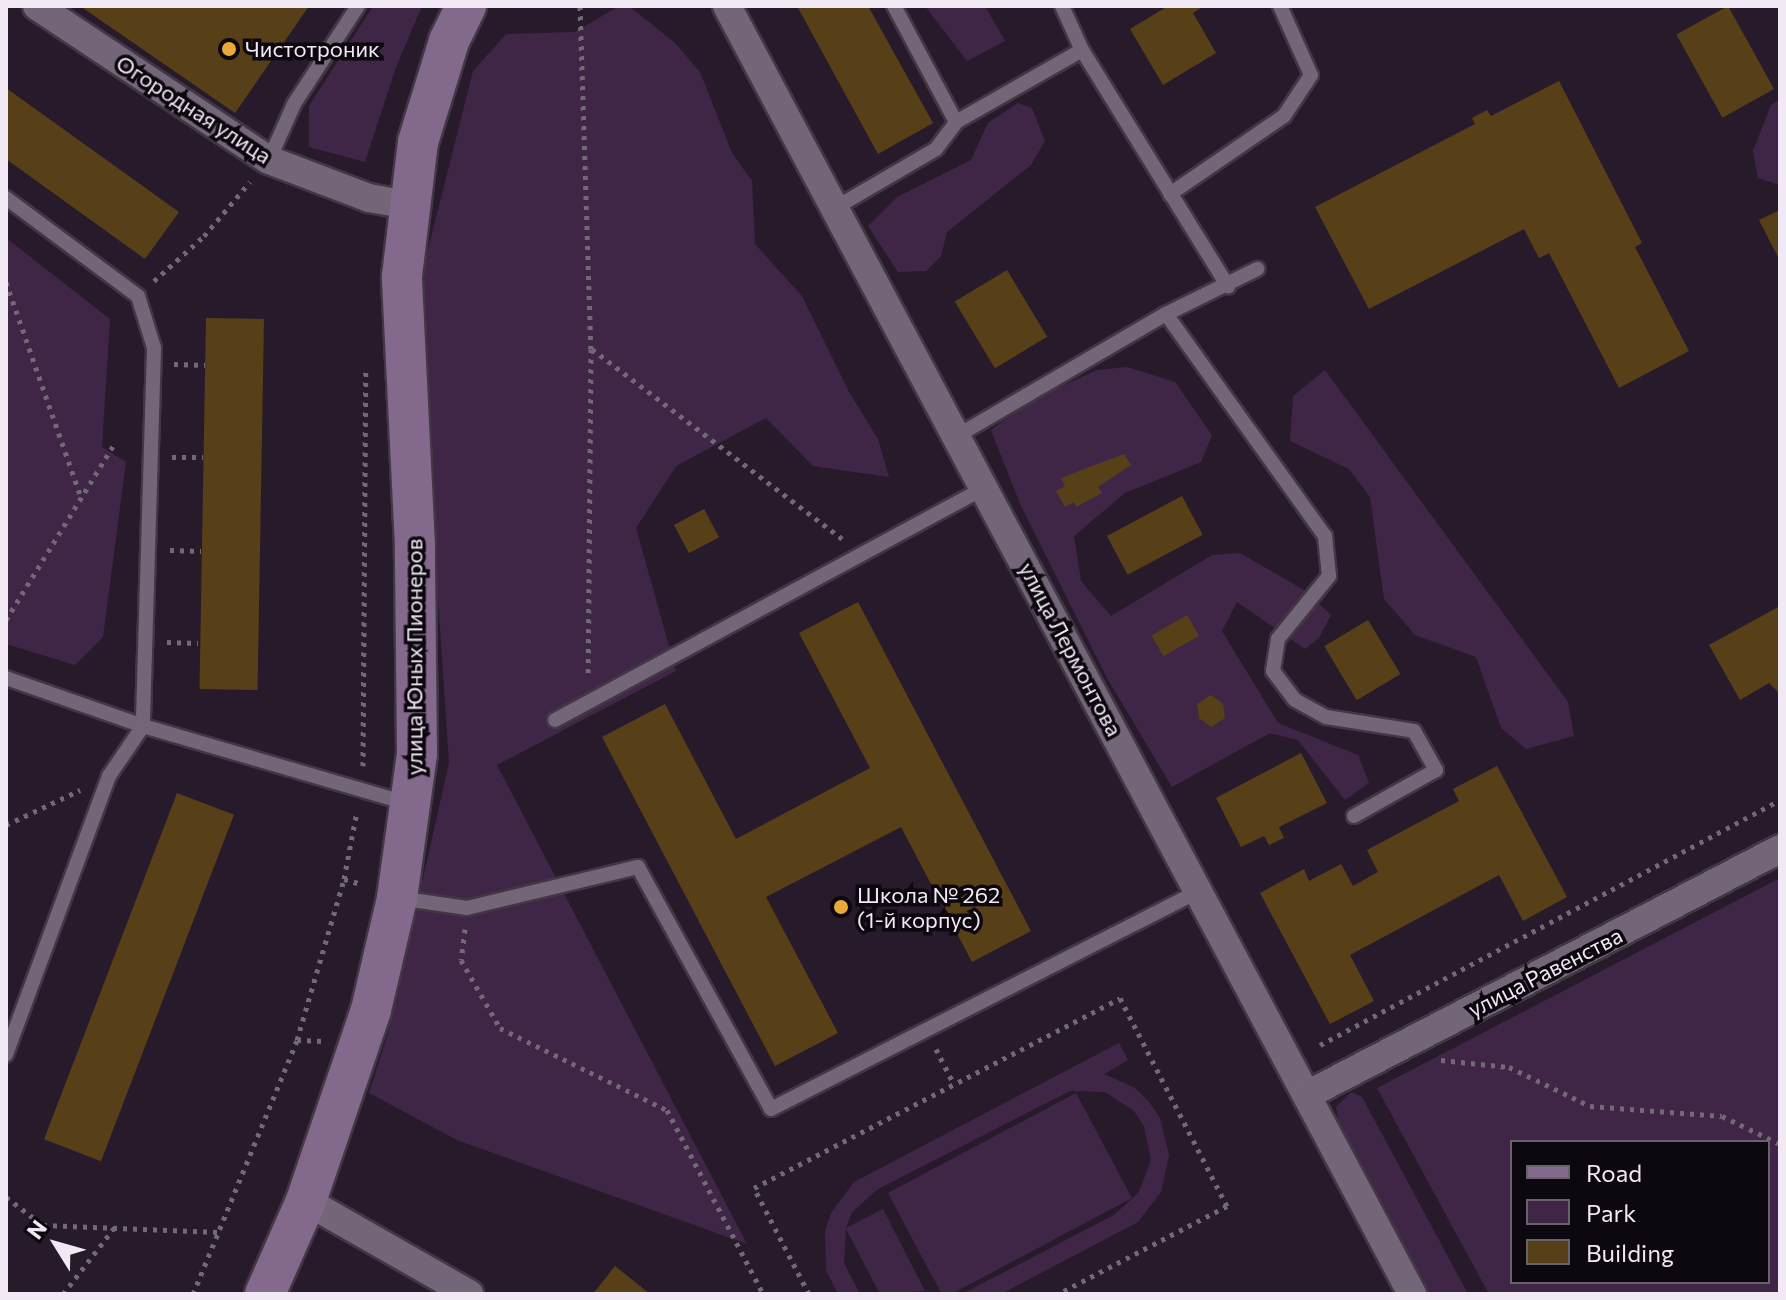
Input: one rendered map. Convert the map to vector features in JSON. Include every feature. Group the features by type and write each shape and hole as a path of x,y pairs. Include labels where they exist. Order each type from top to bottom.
{"main road":[{"name":"улица Юных Пионеров","path":"265,1294 306,1201 371,1010 397,898 412,805 417,753 415,546 402,276 408,205 431,94 466,6"}],"street":[{"name":"Огородная улица","path":"37,6 269,160 369,198 408,205"},
{"name":"улица Лермонтова","path":"727,6 1201,890 1412,1294"},
{"name":"улица Равенства","path":"1309,1094 1780,849"},
{"path":"306,1201 469,1294"}],"lane":[{"path":"269,160 294,104 358,6"},
{"path":"894,6 956,122"},
{"path":"1062,6 1082,50 1228,286"},
{"path":"1170,194 1284,116 1311,75 1280,6"},
{"path":"835,208 936,149 956,122 1082,50"},
{"path":"6,198 138,296 154,348 143,726 109,776 6,1055"},
{"path":"957,436 1166,314 1257,269"},
{"path":"1166,314 1325,536 1329,576 1278,639 1273,671 1295,700 1326,717 1414,731 1436,770 1354,816"},
{"path":"555,720 984,488"},
{"path":"6,678 143,726 412,805"},
{"path":"397,898 467,908 638,867 771,1109 1201,890"}],"path":[{"path":"580,6 591,349 587,703"},
{"path":"138,296 204,236 269,160"},
{"path":"6,282 81,497"},
{"path":"591,349 862,554"},
{"path":"6,620 113,446"},
{"path":"6,825 109,776"},
{"path":"1320,1045 1780,800"},
{"path":"467,908 461,960 500,1028 667,1110 763,1294"},
{"path":"809,1294 754,1188 1120,998 1227,1206 1058,1294"},
{"path":"926,1030 954,1084"},
{"path":"1385,1055 1509,1067 1590,1106 1722,1116 1780,1144"},
{"path":"6,1197 43,1225 218,1232"},
{"path":"63,1294 116,1226"}],"green space":[{"path":"373,6 422,6 396,67 365,162 309,147 309,106"},
{"path":"619,6 629,6 675,43 700,72 732,153 752,181 755,244 802,296 849,392 878,439 889,477 813,466 766,418 676,466 636,528 676,671 497,765 747,1244 457,1140 369,1093 388,1033 449,763 424,386 423,269 473,71 506,34 575,32"},
{"path":"925,6 985,6 1005,41 967,61"},
{"path":"1780,99 1780,185 1758,178 1753,151 1771,105"},
{"path":"1018,103 1032,108 1045,141 1031,165 947,232 941,256 926,271 898,272 868,226 897,197 971,160 988,123"},
{"path":"6,238 110,319 102,447 126,462 103,637 75,665 6,644"},
{"path":"1127,367 1175,382 1212,435 1201,462 1125,493 1074,536 1081,581 1111,616 1212,555 1240,553 1304,590 1331,615 1319,638 1305,649 1237,602 1222,631 1278,723 1358,755 1369,783 1345,800 1298,740 1270,733 1172,787 1107,678 1021,506 991,430 1032,400 1097,370"},
{"path":"1325,370 1568,702 1574,736 1526,749 1501,728 1476,657 1415,635 1384,599 1370,497 1349,469 1290,441 1293,396"},
{"path":"1780,878 1780,1294 1489,1294 1377,1088"},
{"path":"1119,1043 1128,1060 1104,1074 1135,1088 1149,1102 1160,1118 1169,1155 1161,1192 1138,1222 1001,1294 962,1294 1114,1215 1139,1192 1151,1160 1144,1126 1134,1111 1105,1092 1070,1091 878,1189 852,1212 846,1228 883,1209 925,1291 880,1294 846,1229 844,1263 860,1294 838,1294 826,1270 825,1231 831,1213 854,1182"},
{"path":"1351,1092 1362,1097 1468,1294 1427,1294 1339,1124 1336,1107"},
{"path":"1076,1093 1132,1198 951,1294 942,1294 888,1193"}],"building":[{"path":"80,6 309,6 235,113"},
{"path":"797,6 868,6 933,123 878,154"},
{"path":"1168,6 1204,6 1193,13 1216,53 1163,85 1130,29"},
{"path":"1728,6 1774,89 1722,118 1676,35"},
{"path":"1559,81 1642,243 1635,247 1689,351 1619,388 1549,253 1539,258 1524,229 1369,309 1315,207 1475,124 1472,118 1487,110 1491,116"},
{"path":"6,88 179,212 145,259 6,159"},
{"path":"1780,210 1780,261 1759,220"},
{"path":"1007,270 1047,337 995,368 955,301"},
{"path":"206,318 264,319 258,690 200,689"},
{"path":"1124,454 1131,465 1098,487 1102,493 1076,507 1074,502 1065,507 1056,491 1065,486 1061,478"},
{"path":"1182,496 1203,535 1128,575 1107,536"},
{"path":"704,509 719,537 689,553 674,525"},
{"path":"858,602 1031,931 972,962 901,827 766,897 838,1033 775,1066 602,737 665,704 736,839 870,768 799,633"},
{"path":"1780,606 1780,694 1769,683 1740,700 1709,645"},
{"path":"1187,615 1199,636 1163,656 1151,636"},
{"path":"1368,620 1400,674 1357,700 1324,646"},
{"path":"1211,695 1223,704 1225,718 1211,727 1199,718 1197,704"},
{"path":"1301,753 1327,803 1279,827 1284,838 1269,845 1264,836 1241,847 1216,798"},
{"path":"1497,766 1567,897 1523,921 1499,875 1350,955 1374,1001 1330,1024 1260,893 1304,869 1309,881 1341,864 1353,886 1378,872 1367,850 1459,801 1453,789"},
{"path":"177,793 234,815 101,1161 44,1139"},
{"path":"615,1266 650,1294 593,1294"}],"place":[{"name":"Чистотроник","path":"229,49"},
{"name":"Школа № 262 (1-й корпус)","path":"841,907"}]}
